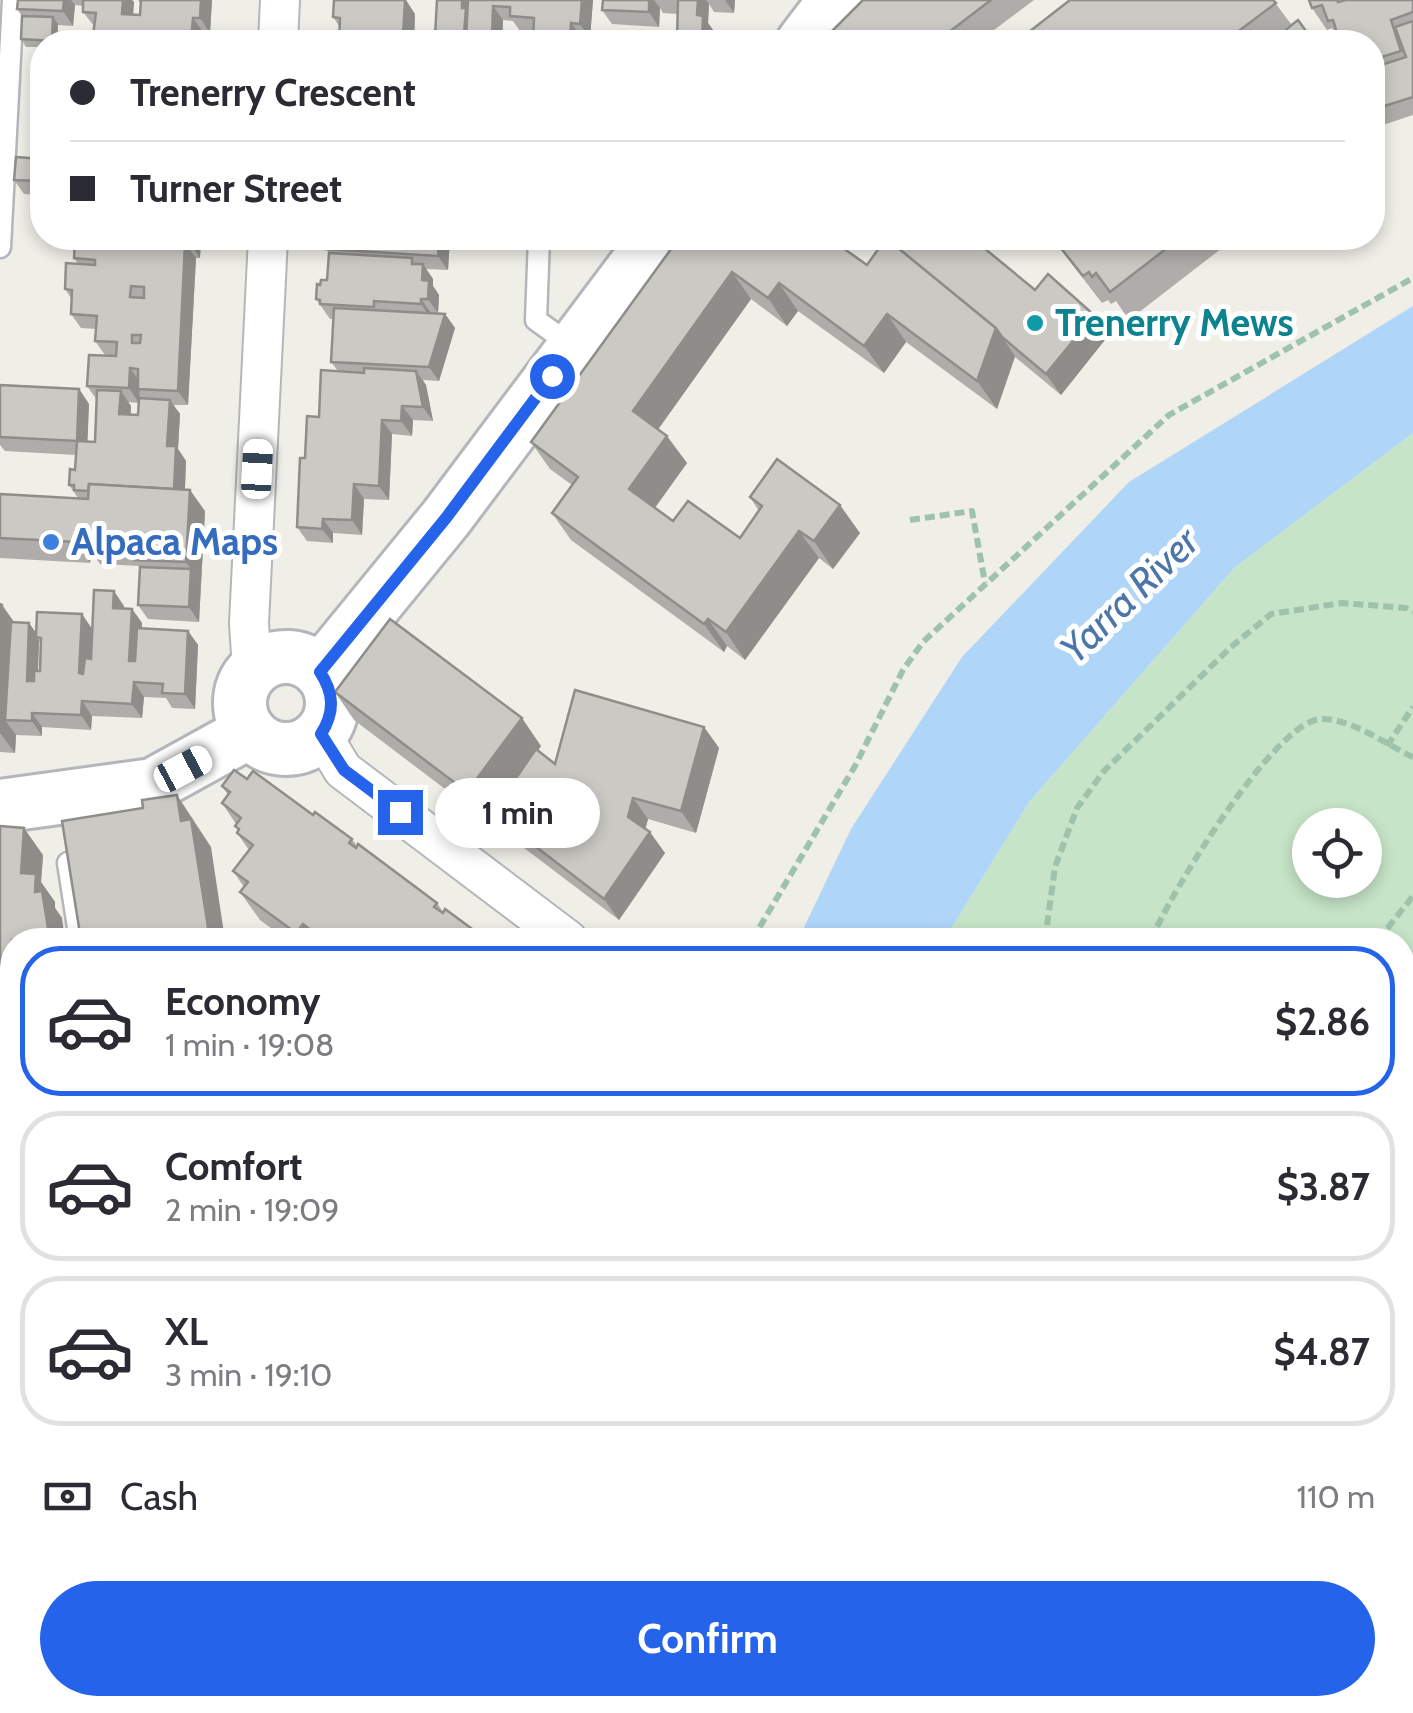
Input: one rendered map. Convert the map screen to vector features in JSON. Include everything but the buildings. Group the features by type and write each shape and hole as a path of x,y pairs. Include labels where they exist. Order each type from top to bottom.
{"street":[{"path":"279,30 280,0"},
{"path":"812,30 835,0"},
{"path":"252,670 249,623 267,250"},
{"path":"320,672 446,518 647,250"},
{"path":"294,657 320,672 332,696 332,710 321,734 311,743 285,750 271,748 250,732 239,708 240,694 252,670 264,662 294,657"},
{"path":"0,806 62,818 153,785 250,732"},
{"path":"321,734 344,770 552,928"}],"lane":[{"path":"0,247 13,0"},
{"path":"539,250 536,320 574,347"},
{"path":"62,818 78,928"}],"path":[{"path":"759,928 855,766 903,670 922,642 1169,415 1413,278"},
{"path":"910,520 972,511 985,583"},
{"path":"1047,928 1055,867 1077,808 1104,771 1230,646 1271,614 1342,604 1406,608 1413,612"},
{"path":"1387,746 1413,707"},
{"path":"1158,928 1219,818 1300,725 1322,719 1349,726 1413,757"},
{"path":"1388,928 1413,896"}],"green space":[{"path":"1413,433 1413,928 951,928 1029,802 1235,567"}],"water":[{"name":"Yarra River","path":"1413,306 1413,433 1235,567 1029,802 951,928 804,928 851,829 962,657 1129,482"}],"place":[{"name":"Trenerry Mews","path":"1035,323"},
{"name":"Alpaca Maps","path":"51,542"}],"route":[{"path":"400,812 344,770 321,734 332,710 332,696 320,672 446,518 552,376"}]}
